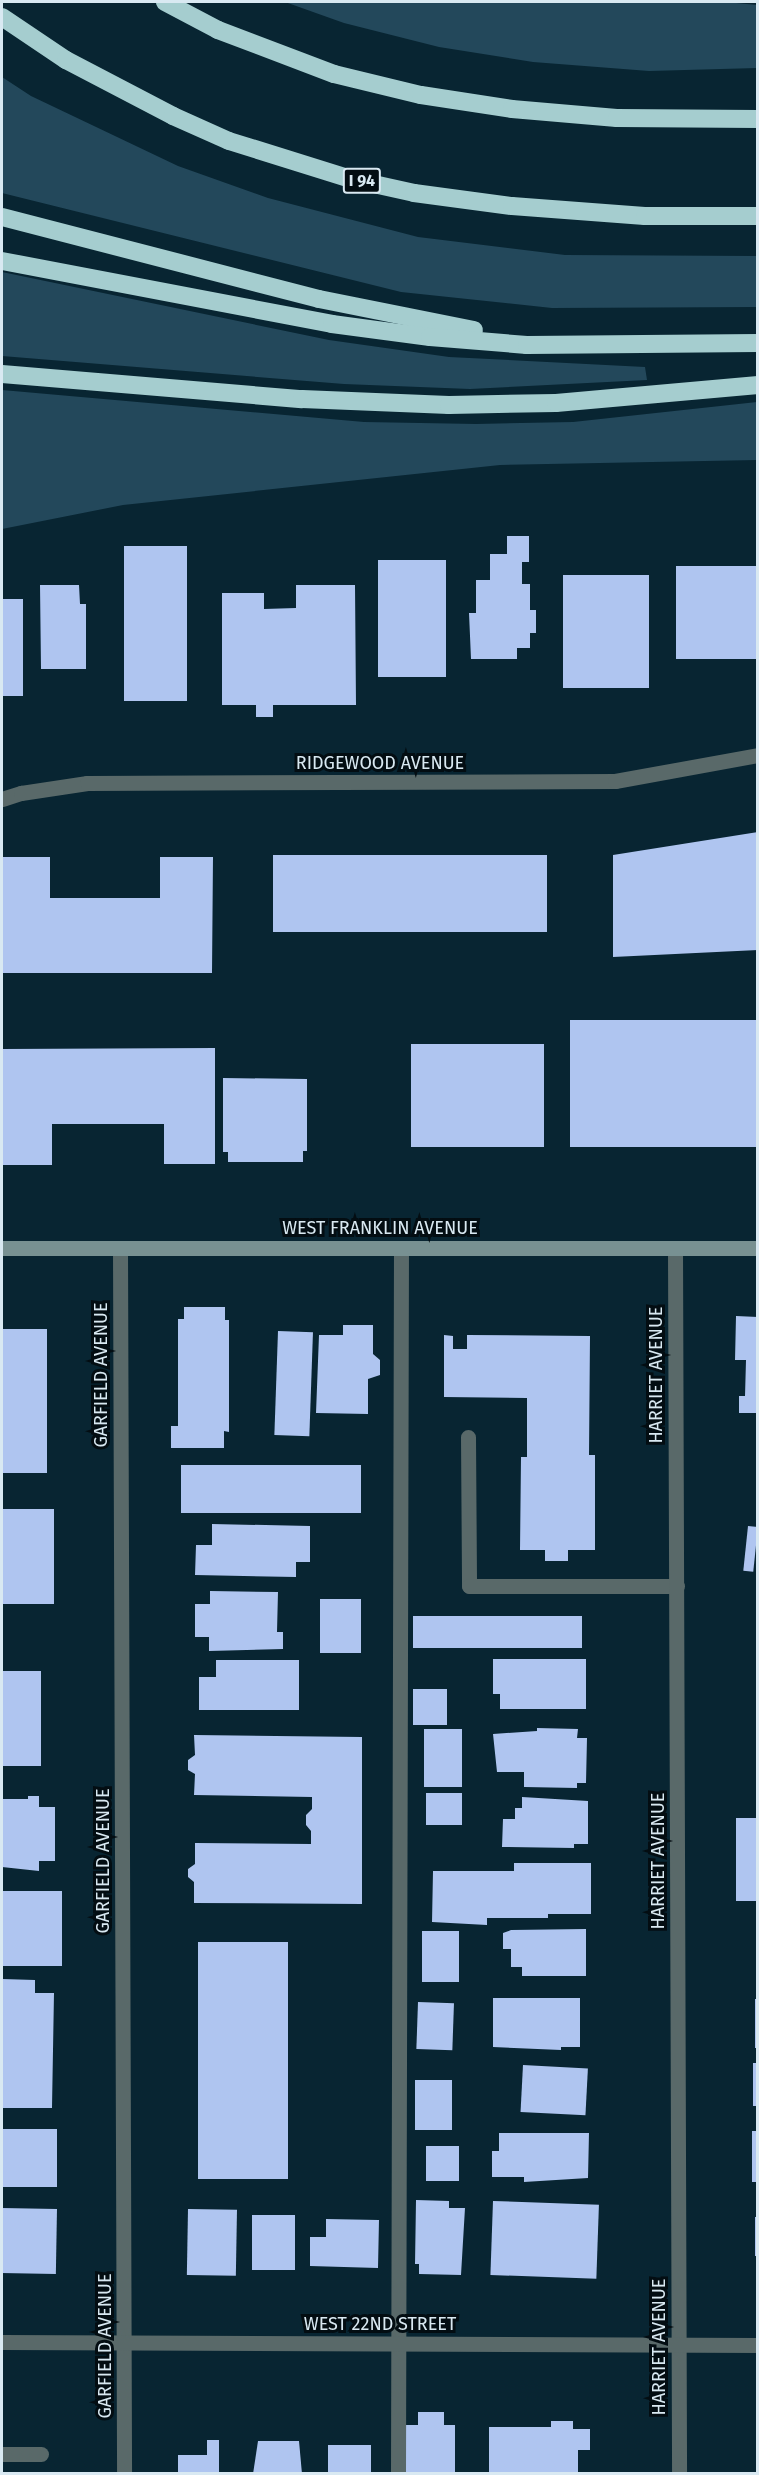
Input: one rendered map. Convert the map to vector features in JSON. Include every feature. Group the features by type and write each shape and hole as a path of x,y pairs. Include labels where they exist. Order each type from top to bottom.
{"highway":[{"path":"165,2 218,30 334,74 421,95 512,109 617,118 758,119"},
{"name":"I 94","path":"2,16 66,60 173,116 229,141 351,179 414,193 512,206 678,217 758,216"},
{"path":"2,217 408,319 521,337 625,345"},
{"path":"2,261 371,330 527,345 758,344"},
{"path":"2,374 302,399 449,405 556,404 758,385"}],"main road":[{"name":"WEST FRANKLIN AVENUE","path":"2,1248 758,1248"}],"street":[{"name":"RIDGEWOOD AVENUE","path":"2,800 21,793 87,783 615,781 758,755"},
{"name":"GARFIELD AVENUE","path":"120,1248 124,2474"},
{"path":"398,2474 401,1248"},
{"name":"HARRIET AVENUE","path":"675,1248 679,2474"},
{"path":"468,1437 469,1586 676,1586"},
{"name":"WEST 22ND STREET","path":"2,2342 758,2345"},
{"path":"2,2454 41,2454"}],"shaded area":[{"path":"285,2 726,2 757,5 757,68 649,71 533,62 439,47 344,23"},
{"path":"2,77 31,96 178,166 268,198 418,237 565,255 757,256 757,307 552,308 401,292 2,193"},
{"path":"2,272 329,340 449,357 645,367 647,380 470,389 344,384 2,356"},
{"path":"2,390 364,422 476,424 573,422 757,402 757,460 500,465 123,505 2,529"}],"building":[{"path":"507,536 529,536 529,562 522,562 522,584 530,584 530,610 536,610 536,633 530,633 530,648 517,648 517,659 471,659 469,613 476,613 476,580 490,580 490,554 507,554"},
{"path":"124,546 187,546 187,701 124,701"},
{"path":"378,560 446,560 446,677 378,677"},
{"path":"676,566 758,566 758,659 676,659"},
{"path":"563,575 649,575 649,688 563,688"},
{"path":"40,585 79,585 80,604 86,604 86,669 41,669"},
{"path":"296,585 355,585 356,705 273,705 273,717 256,717 256,705 222,705 222,593 264,593 264,609 296,608"},
{"path":"2,599 23,599 23,696 2,696"},
{"path":"758,832 758,950 613,957 613,855"},
{"path":"273,855 547,855 547,932 273,932"},
{"path":"2,857 50,857 50,898 160,898 160,857 213,857 212,973 2,973"},
{"path":"570,1020 756,1020 756,1147 570,1147"},
{"path":"411,1044 544,1044 544,1147 411,1147"},
{"path":"215,1048 215,1164 164,1164 164,1124 52,1124 52,1165 2,1165 2,1049"},
{"path":"223,1078 307,1079 307,1151 303,1151 303,1162 228,1162 228,1152 223,1152"},
{"path":"184,1307 225,1307 225,1320 229,1320 229,1432 224,1431 224,1448 171,1448 171,1426 178,1426 178,1319 184,1319"},
{"path":"736,1316 758,1317 758,1413 739,1413 739,1396 745,1396 746,1360 735,1360"},
{"path":"343,1325 373,1325 373,1354 380,1360 380,1375 368,1379 368,1414 316,1413 319,1335 343,1335"},
{"path":"2,1329 47,1329 47,1473 2,1473"},
{"path":"278,1331 313,1332 309,1436 274,1435"},
{"path":"444,1335 453,1336 453,1349 467,1349 467,1335 590,1336 589,1455 595,1455 595,1550 568,1550 568,1561 545,1561 545,1550 520,1550 521,1457 527,1457 527,1398 444,1397"},
{"path":"181,1465 361,1465 361,1513 181,1513"},
{"path":"2,1509 54,1509 54,1604 2,1604"},
{"path":"212,1524 310,1526 310,1562 296,1562 296,1577 195,1575 196,1545 212,1545"},
{"path":"748,1526 758,1527 753,1572 743,1571"},
{"path":"210,1591 278,1592 277,1632 283,1632 283,1649 209,1651 209,1637 195,1637 195,1604 210,1604"},
{"path":"320,1599 361,1599 361,1653 320,1653"},
{"path":"413,1616 582,1616 582,1648 413,1648"},
{"path":"493,1659 586,1659 586,1709 500,1709 500,1694 493,1694"},
{"path":"216,1660 299,1660 299,1710 199,1710 199,1677 216,1677"},
{"path":"2,1671 41,1671 41,1766 2,1766"},
{"path":"413,1689 447,1689 447,1725 413,1725"},
{"path":"537,1728 578,1729 577,1738 587,1738 586,1783 577,1783 577,1788 524,1787 524,1772 497,1772 493,1734 537,1731"},
{"path":"424,1729 462,1729 462,1787 424,1787"},
{"path":"194,1735 362,1737 362,1904 194,1903 194,1882 188,1877 188,1869 195,1864 195,1843 311,1844 311,1831 306,1825 306,1815 312,1809 312,1797 194,1795 195,1774 188,1770 188,1760 195,1755"},
{"path":"426,1793 462,1793 462,1825 426,1825"},
{"path":"28,1796 39,1796 39,1807 55,1807 55,1861 39,1861 39,1871 2,1867 2,1799 28,1799"},
{"path":"522,1797 588,1801 588,1844 574,1844 574,1848 502,1847 503,1819 515,1819 515,1808 522,1808"},
{"path":"736,1818 758,1818 758,1901 736,1901"},
{"path":"514,1863 591,1863 591,1914 548,1914 548,1918 487,1918 487,1925 432,1922 433,1871 514,1871"},
{"path":"2,1891 62,1891 62,1966 2,1966"},
{"path":"586,1929 586,1976 522,1976 522,1967 511,1967 511,1949 503,1949 503,1933 511,1930"},
{"path":"422,1931 459,1931 459,1982 422,1982"},
{"path":"198,1942 288,1942 288,2179 198,2179"},
{"path":"2,1979 35,1980 35,1993 54,1993 52,2108 2,2108"},
{"path":"493,1998 580,1998 580,2047 561,2047 561,2050 493,2047"},
{"path":"755,1999 758,1999 758,2048 755,2048"},
{"path":"418,2002 454,2003 452,2050 416,2049"},
{"path":"753,2063 758,2063 758,2106 753,2106"},
{"path":"523,2065 588,2068 585,2115 521,2112"},
{"path":"415,2080 452,2080 452,2130 415,2130"},
{"path":"2,2129 57,2129 57,2187 2,2187"},
{"path":"752,2131 758,2131 758,2182 752,2182"},
{"path":"499,2133 589,2133 588,2178 524,2182 524,2177 492,2177 492,2151 499,2151"},
{"path":"426,2146 459,2146 459,2181 426,2181"},
{"path":"416,2200 449,2201 449,2208 465,2208 461,2275 419,2274 419,2264 415,2264"},
{"path":"493,2201 599,2205 596,2279 490,2275"},
{"path":"2,2208 57,2209 56,2274 2,2273"},
{"path":"188,2209 237,2210 236,2276 187,2275"},
{"path":"252,2215 295,2215 295,2270 252,2270"},
{"path":"755,2217 758,2217 758,2256 755,2256"},
{"path":"326,2219 379,2220 378,2268 310,2266 310,2237 326,2237"},
{"path":"418,2412 444,2412 444,2425 455,2425 455,2474 406,2474 406,2425 418,2425"},
{"path":"551,2421 573,2421 573,2429 590,2429 590,2450 578,2450 578,2474 489,2474 489,2427 551,2427"},
{"path":"207,2440 219,2440 219,2474 178,2474 178,2455 207,2455"},
{"path":"258,2441 299,2441 302,2474 253,2474"},
{"path":"328,2445 371,2445 371,2474 328,2474"}]}
